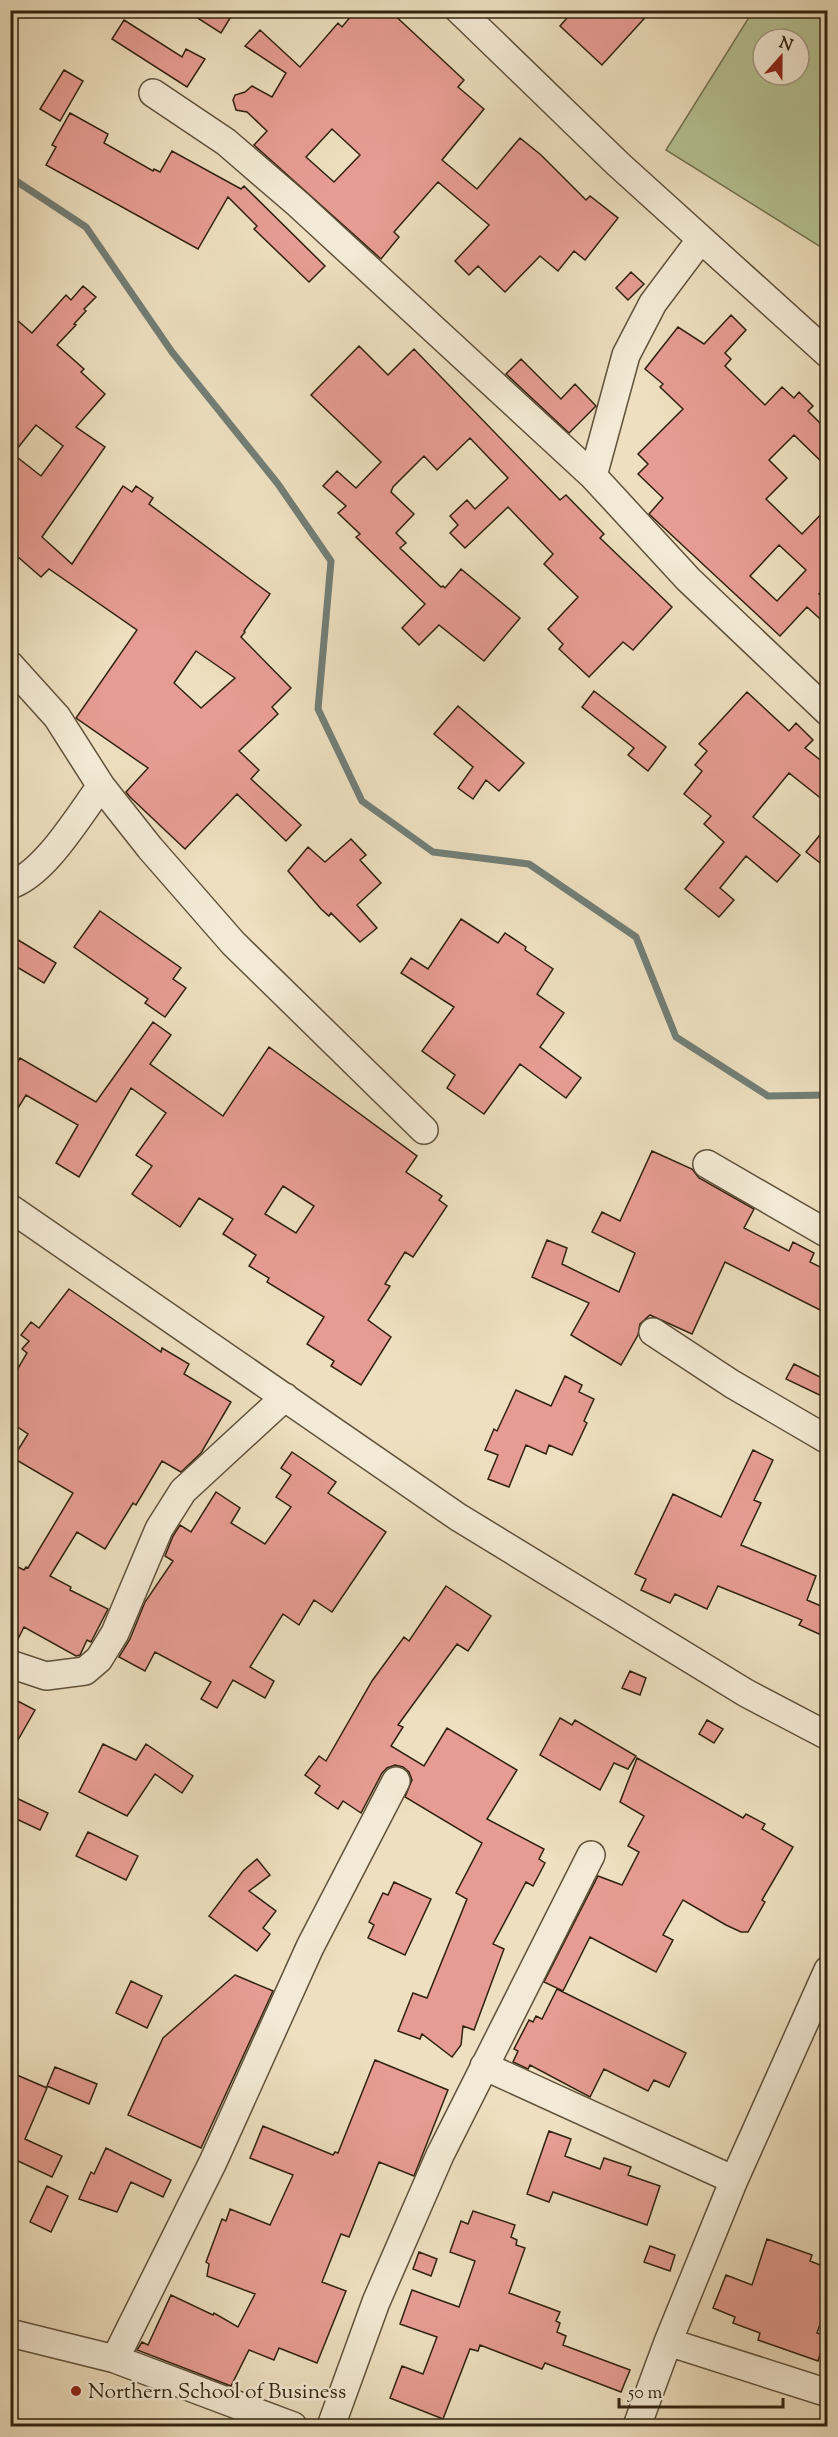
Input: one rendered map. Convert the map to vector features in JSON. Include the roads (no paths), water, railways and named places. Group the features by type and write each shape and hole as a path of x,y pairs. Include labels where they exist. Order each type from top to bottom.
{"street":[{"path":"459,10 618,164 828,354"},
{"path":"153,93 226,142 298,204 593,476 688,579 828,712"},
{"path":"593,476 626,355 653,303 701,239"},
{"path":"10,665 57,717 101,786 150,848 233,943 424,1130"},
{"path":"10,885 17,883 43,864 101,786"},
{"path":"707,1164 828,1234"},
{"path":"10,1208 458,1517 746,1693 828,1736"},
{"path":"653,1332 732,1384 828,1440"},
{"path":"10,1664 46,1676 85,1671 99,1659 115,1633 159,1529 183,1491 285,1396"},
{"path":"116,2360 213,2162 310,1947 396,1781"},
{"path":"331,2427 376,2302 440,2155 591,1855"},
{"path":"638,2427 668,2342 734,2180 821,2000 828,1970"},
{"path":"484,2066 734,2180"},
{"path":"10,2333 116,2360 293,2427"},
{"path":"668,2342 828,2393"}],"waterway":[{"path":"10,177 86,227 172,352 278,484 331,561 318,709 362,801 433,852 529,864 636,937 676,1037 768,1096 828,1095"}],"place":[{"name":"Northern School of Business","path":"76,2391"}]}
